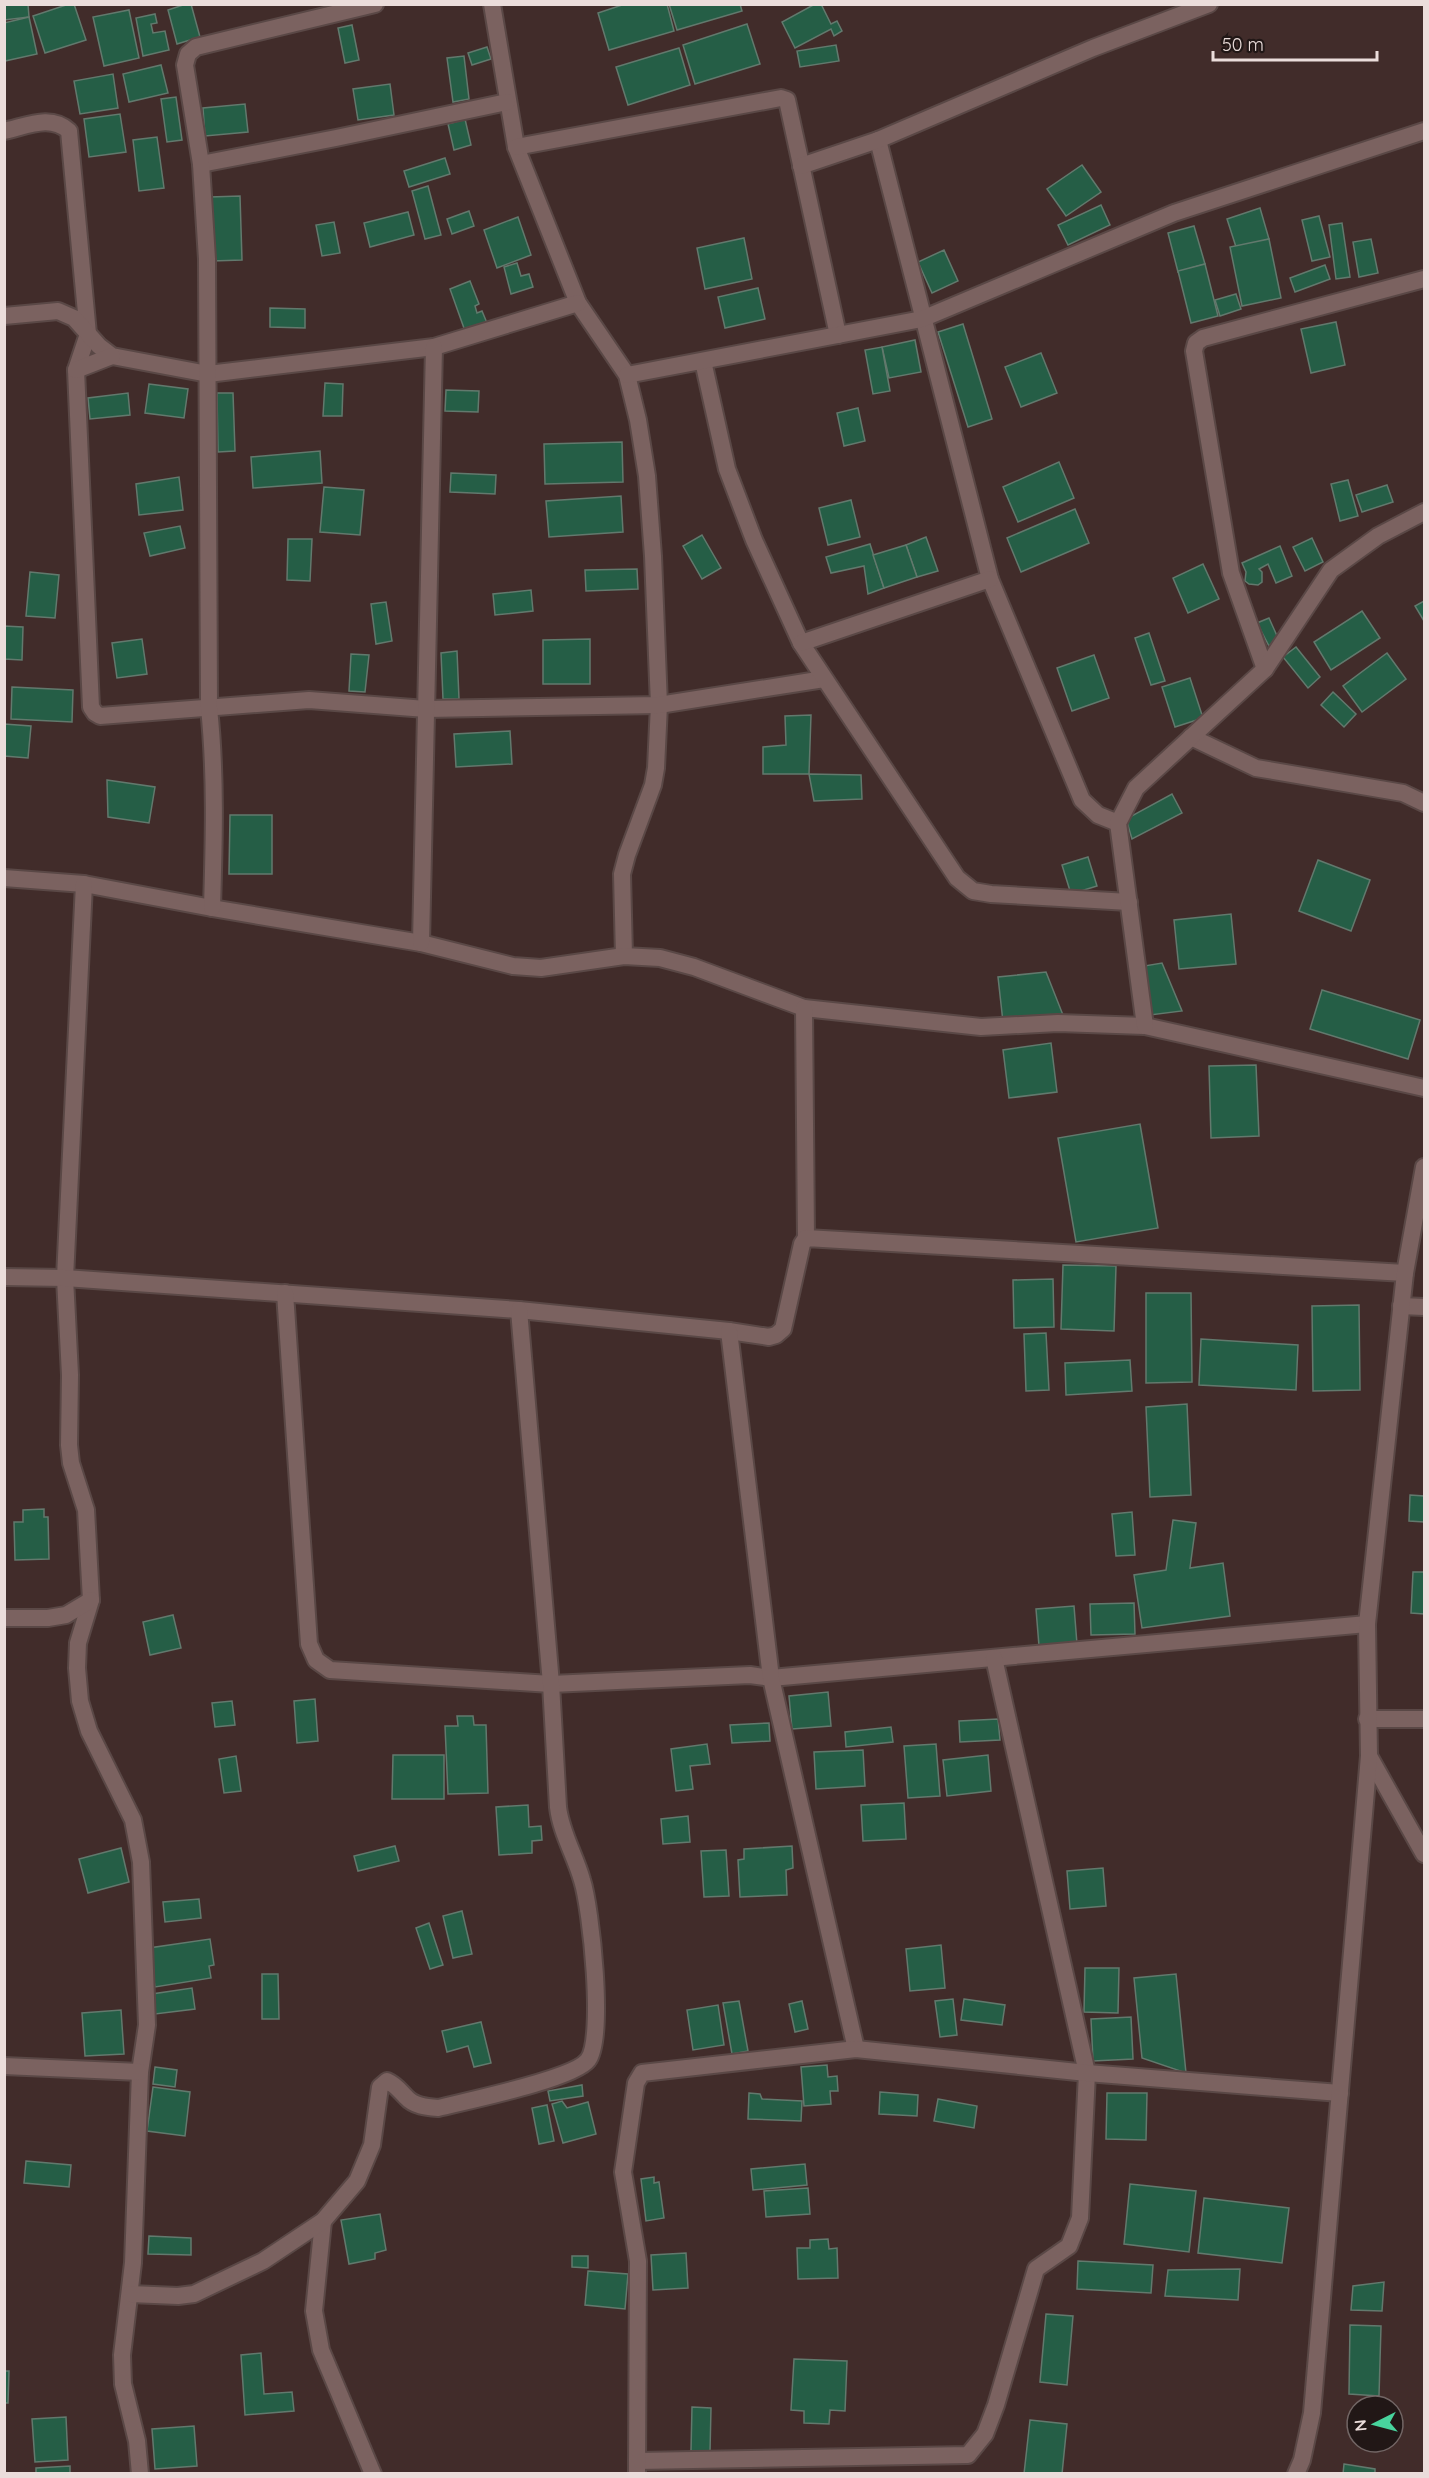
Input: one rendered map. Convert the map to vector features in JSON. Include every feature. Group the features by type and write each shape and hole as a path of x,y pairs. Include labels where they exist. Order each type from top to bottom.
{"street":[{"path":"212,908 215,803 209,708 207,260 201,164 186,65 188,54 196,47 375,4"},
{"path":"492,4 516,147 578,303 627,375 638,420 647,476 653,556 658,705 653,785 622,874 624,956"},
{"path":"801,166 878,140 1093,48 1209,4"},
{"path":"516,147 781,98 787,100 838,335"},
{"path":"201,164 507,102"},
{"path":"4,130 46,121 60,123 69,131 88,334 76,370 91,706 100,717 309,700 426,709 658,705 824,680"},
{"path":"627,375 922,319 1174,213 1425,131"},
{"path":"878,140 990,579 1082,800 1098,815 1118,823"},
{"path":"1265,669 1231,573 1194,351 1197,343 1203,338 1425,279"},
{"path":"4,316 57,311 74,318 99,346 112,356 208,374 434,348 578,303"},
{"path":"421,943 434,348"},
{"path":"76,370 112,356"},
{"path":"703,361 727,469 754,540 801,643 957,878 973,891 991,894 1129,902"},
{"path":"1145,1026 1118,823 1136,788 1265,669 1331,570 1378,536 1425,512"},
{"path":"801,643 990,579"},
{"path":"1191,737 1256,768 1403,793 1425,802"},
{"path":"4,878 84,884 421,943 513,966 541,968 624,956 660,958 694,967 804,1008 981,1027 1058,1023 1145,1026 1425,1088"},
{"path":"84,884 65,1278 70,1374 69,1445 71,1463 86,1510 91,1600 78,1643 77,1668 80,1701 89,1731 133,1820 141,1862 147,2025 140,2072 130,2294 122,2355 123,2385 137,2441 140,2474"},
{"path":"4,1277 65,1278 519,1310 729,1330 769,1337 776,1335 783,1329 802,1244 806,1238 804,1008"},
{"path":"1301,2469 1312,2413 1369,1756 1367,1624 1405,1273 1425,1167"},
{"path":"806,1238 1405,1273"},
{"path":"285,1293 309,1644 316,1660 330,1670 551,1684 750,1675 771,1678 1367,1624"},
{"path":"1401,1306 1425,1307"},
{"path":"130,2294 178,2296 194,2294 263,2261 323,2221 357,2181 372,2145 380,2087 387,2081 396,2085 407,2099 423,2107 438,2108 566,2073 588,2060 592,2052 595,2043 594,1957 583,1881 560,1826 551,1684 519,1310"},
{"path":"729,1330 771,1678 856,2049"},
{"path":"4,1618 48,1618 66,1615 91,1600"},
{"path":"994,1658 1087,2073 1080,2218 1069,2246 1036,2269 996,2405 985,2434 968,2455 637,2467 638,2261 623,2172 636,2084 642,2073 856,2049 1087,2073 1340,2094"},
{"path":"1367,1719 1425,1719"},
{"path":"1369,1756 1425,1854"},
{"path":"4,2066 140,2072"},
{"path":"323,2221 314,2311 321,2350 373,2474"}],"building":[{"path":"4,4 28,4 29,17 4,20"},
{"path":"74,4 86,40 45,53 33,16"},
{"path":"191,4 200,37 177,44 168,10"},
{"path":"625,4 667,4 674,31 609,50 598,13"},
{"path":"669,4 740,4 742,11 677,30"},
{"path":"815,4 821,4 831,24 837,21 842,31 834,36 831,29 795,48 782,22"},
{"path":"129,10 139,58 104,66 93,17"},
{"path":"155,14 157,23 151,24 153,33 165,31 169,50 143,56 136,18"},
{"path":"29,17 37,54 5,61 4,23"},
{"path":"747,24 760,64 695,84 683,45"},
{"path":"352,25 359,60 345,63 338,28"},
{"path":"836,45 839,61 800,67 797,51"},
{"path":"487,47 491,59 472,65 468,53"},
{"path":"679,48 690,85 628,105 616,67"},
{"path":"464,56 469,99 453,102 447,58"},
{"path":"161,65 168,93 129,102 123,74"},
{"path":"113,74 118,108 80,114 74,81"},
{"path":"390,84 394,115 358,120 353,89"},
{"path":"176,97 182,140 167,142 161,99"},
{"path":"245,104 248,132 205,136 203,108"},
{"path":"120,114 126,152 89,157 84,119"},
{"path":"465,119 471,145 454,150 448,124"},
{"path":"157,137 164,188 139,191 133,140"},
{"path":"445,158 450,174 409,187 404,171"},
{"path":"1082,165 1101,192 1066,216 1047,189"},
{"path":"428,186 441,235 425,239 412,191"},
{"path":"240,196 242,260 212,261 210,197"},
{"path":"1101,205 1110,225 1068,245 1058,225"},
{"path":"1260,208 1269,239 1237,250 1227,219"},
{"path":"469,211 474,226 452,234 447,219"},
{"path":"408,212 414,235 370,247 364,223"},
{"path":"1319,216 1330,257 1312,261 1302,220"},
{"path":"518,217 531,255 497,268 484,230"},
{"path":"334,222 340,253 322,256 316,225"},
{"path":"1342,223 1350,277 1336,279 1329,225"},
{"path":"1194,226 1205,264 1178,272 1168,233"},
{"path":"744,238 752,279 705,289 697,248"},
{"path":"1269,239 1281,298 1242,306 1230,247"},
{"path":"1371,239 1378,273 1359,277 1353,242"},
{"path":"944,250 958,281 932,293 918,262"},
{"path":"517,263 521,276 529,274 533,287 511,294 504,267"},
{"path":"1205,264 1218,316 1191,323 1178,271"},
{"path":"1325,265 1330,279 1295,292 1290,278"},
{"path":"470,281 479,304 475,306 477,313 482,311 487,323 465,331 450,289"},
{"path":"758,288 765,319 725,328 718,297"},
{"path":"1236,294 1241,309 1220,316 1215,300"},
{"path":"270,308 305,309 305,328 270,327"},
{"path":"1336,322 1345,365 1311,373 1301,329"},
{"path":"963,324 992,419 968,427 938,332"},
{"path":"915,340 921,372 889,378 882,347"},
{"path":"882,347 890,391 873,394 865,350"},
{"path":"1041,353 1057,393 1021,407 1005,367"},
{"path":"325,383 343,384 342,416 323,416"},
{"path":"149,384 188,389 184,418 145,413"},
{"path":"446,390 479,391 478,412 445,411"},
{"path":"128,393 130,415 90,419 88,398"},
{"path":"217,393 233,393 235,451 218,452"},
{"path":"858,408 865,441 844,446 837,413"},
{"path":"622,442 623,482 545,484 544,444"},
{"path":"320,451 322,483 253,488 251,457"},
{"path":"1059,462 1074,498 1018,522 1003,487"},
{"path":"451,473 496,475 495,494 450,492"},
{"path":"179,477 183,510 139,515 136,484"},
{"path":"1348,480 1358,516 1340,521 1331,484"},
{"path":"1387,485 1393,502 1362,512 1356,495"},
{"path":"324,487 364,490 360,535 320,532"},
{"path":"621,496 623,532 549,537 546,501"},
{"path":"851,500 860,537 828,545 819,508"},
{"path":"1075,509 1089,543 1021,572 1007,538"},
{"path":"180,526 185,548 150,556 144,533"},
{"path":"702,535 721,568 702,579 683,546"},
{"path":"926,537 938,571 917,577 906,545"},
{"path":"1312,538 1323,562 1305,571 1293,547"},
{"path":"288,539 312,539 310,581 287,580"},
{"path":"870,544 884,588 868,594 864,566 831,573 826,557"},
{"path":"906,545 917,577 884,588 873,555"},
{"path":"1280,546 1292,576 1276,583 1268,564 1259,569 1262,572 1262,582 1258,585 1245,581 1246,572 1242,563"},
{"path":"1203,564 1219,599 1188,613 1173,578"},
{"path":"637,569 638,589 586,591 585,570"},
{"path":"30,572 59,575 55,618 26,616"},
{"path":"531,590 533,611 495,615 493,594"},
{"path":"1424,601 1424,621 1415,606"},
{"path":"386,602 392,641 376,644 371,604"},
{"path":"1362,611 1380,638 1331,670 1314,642"},
{"path":"1269,618 1278,638 1269,646 1257,623"},
{"path":"4,626 23,627 22,660 4,659"},
{"path":"1149,633 1165,681 1151,685 1135,638"},
{"path":"142,639 147,674 117,678 112,643"},
{"path":"590,639 590,684 543,684 543,640"},
{"path":"1296,647 1320,677 1308,688 1283,657"},
{"path":"457,651 459,699 443,699 441,653"},
{"path":"1387,653 1406,679 1362,712 1343,686"},
{"path":"351,654 369,655 365,692 349,691"},
{"path":"1094,655 1109,698 1072,711 1057,668"},
{"path":"1190,678 1203,718 1175,727 1162,687"},
{"path":"12,687 73,690 72,722 11,719"},
{"path":"1333,692 1356,714 1344,727 1321,705"},
{"path":"811,715 809,774 763,774 763,747 786,745 785,716"},
{"path":"4,724 31,726 28,758 4,756"},
{"path":"510,731 512,764 456,767 454,734"},
{"path":"809,774 861,775 862,799 814,801"},
{"path":"107,780 155,787 149,823 108,817"},
{"path":"1172,794 1182,813 1132,839 1126,819"},
{"path":"230,815 272,815 272,874 229,874"},
{"path":"1088,857 1097,886 1071,894 1062,865"},
{"path":"1318,860 1370,880 1351,931 1299,911"},
{"path":"1231,914 1236,964 1179,969 1174,920"},
{"path":"1162,963 1182,1011 1150,1015 1144,966"},
{"path":"1046,972 1063,1015 1003,1022 998,977"},
{"path":"1322,990 1420,1020 1408,1059 1310,1029"},
{"path":"1051,1043 1057,1092 1009,1098 1003,1050"},
{"path":"1256,1065 1259,1136 1211,1138 1209,1066"},
{"path":"1140,1124 1158,1228 1076,1242 1058,1138"},
{"path":"1063,1265 1116,1266 1114,1331 1061,1329"},
{"path":"1053,1279 1054,1327 1014,1328 1013,1280"},
{"path":"1146,1293 1191,1293 1192,1382 1146,1383"},
{"path":"1359,1305 1360,1390 1313,1391 1312,1306"},
{"path":"1046,1333 1049,1390 1026,1391 1024,1334"},
{"path":"1201,1339 1298,1345 1296,1390 1199,1385"},
{"path":"1130,1360 1132,1391 1066,1395 1065,1363"},
{"path":"1187,1404 1191,1495 1150,1497 1146,1407"},
{"path":"1410,1495 1424,1496 1424,1522 1409,1521"},
{"path":"44,1509 44,1517 48,1517 49,1559 15,1560 14,1522 23,1522 23,1510"},
{"path":"1132,1512 1135,1555 1116,1556 1112,1514"},
{"path":"1173,1520 1196,1523 1190,1568 1223,1563 1230,1616 1142,1628 1134,1575 1166,1570"},
{"path":"1413,1572 1424,1572 1424,1614 1411,1613"},
{"path":"1134,1603 1135,1634 1091,1635 1090,1604"},
{"path":"1074,1606 1077,1644 1039,1646 1036,1609"},
{"path":"173,1615 181,1648 150,1655 143,1622"},
{"path":"828,1692 831,1726 792,1729 789,1696"},
{"path":"315,1699 318,1741 297,1743 294,1701"},
{"path":"232,1701 235,1725 215,1727 212,1703"},
{"path":"457,1716 473,1716 474,1725 486,1725 488,1793 448,1794 445,1726 458,1726"},
{"path":"998,1719 1000,1740 960,1742 959,1721"},
{"path":"769,1723 770,1741 732,1743 730,1725"},
{"path":"891,1727 893,1742 846,1747 845,1732"},
{"path":"707,1744 710,1764 690,1766 693,1789 676,1791 671,1749"},
{"path":"936,1744 940,1796 908,1798 904,1746"},
{"path":"863,1750 865,1786 816,1789 814,1752"},
{"path":"393,1755 444,1755 444,1799 392,1799"},
{"path":"988,1755 991,1791 947,1796 943,1760"},
{"path":"236,1756 241,1791 224,1793 219,1759"},
{"path":"904,1803 906,1839 863,1841 861,1805"},
{"path":"528,1805 529,1827 541,1826 542,1840 532,1841 532,1853 499,1855 496,1807"},
{"path":"688,1816 690,1842 663,1844 661,1819"},
{"path":"395,1846 399,1861 358,1871 354,1856"},
{"path":"792,1846 793,1868 786,1870 787,1895 740,1897 738,1860 744,1859 744,1849"},
{"path":"121,1848 129,1882 88,1893 79,1859"},
{"path":"726,1850 729,1896 704,1897 701,1851"},
{"path":"1103,1868 1106,1906 1070,1909 1067,1871"},
{"path":"199,1899 201,1918 165,1922 163,1902"},
{"path":"462,1911 472,1954 453,1958 443,1916"},
{"path":"429,1923 443,1965 430,1969 416,1928"},
{"path":"210,1939 214,1965 209,1966 211,1978 155,1987 149,1948"},
{"path":"941,1945 945,1988 910,1991 906,1949"},
{"path":"1085,1968 1119,1968 1118,2013 1084,2012"},
{"path":"262,1974 278,1974 279,2019 262,2019"},
{"path":"1176,1974 1186,2073 1142,2058 1134,1978"},
{"path":"192,1988 195,2009 155,2014 152,1994"},
{"path":"953,1999 957,2035 940,2037 935,2001"},
{"path":"964,1999 1005,2005 1002,2025 961,2020"},
{"path":"739,2001 748,2051 732,2054 723,2003"},
{"path":"802,2001 808,2029 795,2032 789,2004"},
{"path":"718,2005 724,2045 693,2050 687,2010"},
{"path":"121,2010 124,2054 85,2056 82,2013"},
{"path":"1131,2017 1133,2059 1093,2061 1091,2019"},
{"path":"481,2022 491,2063 474,2067 468,2046 447,2052 442,2031"},
{"path":"827,2065 828,2077 837,2076 838,2091 830,2091 831,2104 804,2106 801,2067"},
{"path":"155,2067 177,2070 175,2087 153,2084"},
{"path":"582,2085 583,2096 550,2101 548,2091"},
{"path":"153,2087 190,2092 185,2136 147,2131"},
{"path":"880,2092 918,2095 917,2116 879,2114"},
{"path":"749,2093 760,2094 762,2099 802,2101 801,2121 748,2119"},
{"path":"1107,2093 1147,2093 1146,2140 1106,2139"},
{"path":"938,2099 977,2106 974,2128 934,2121"},
{"path":"562,2101 567,2108 588,2102 596,2134 563,2143 552,2104"},
{"path":"547,2105 554,2141 539,2144 532,2108"},
{"path":"26,2161 71,2165 69,2187 24,2183"},
{"path":"805,2164 807,2185 753,2190 751,2169"},
{"path":"654,2177 654,2183 659,2182 664,2218 646,2221 641,2179"},
{"path":"1130,2184 1196,2191 1189,2252 1124,2244"},
{"path":"808,2188 810,2214 766,2217 764,2191"},
{"path":"1204,2198 1289,2208 1282,2263 1198,2253"},
{"path":"380,2214 386,2250 375,2253 375,2259 349,2264 341,2220"},
{"path":"149,2236 191,2238 191,2255 148,2254"},
{"path":"828,2239 829,2249 837,2248 838,2278 798,2279 797,2248 810,2248 810,2240"},
{"path":"686,2253 688,2288 653,2290 651,2255"},
{"path":"572,2256 588,2256 588,2268 572,2267"},
{"path":"1078,2261 1153,2265 1151,2293 1077,2289"},
{"path":"1240,2269 1238,2300 1165,2296 1168,2270"},
{"path":"588,2271 628,2274 625,2309 585,2305"},
{"path":"1384,2282 1382,2311 1351,2310 1353,2286"},
{"path":"1046,2314 1073,2316 1067,2385 1040,2382"},
{"path":"1350,2325 1381,2326 1379,2394 1349,2394"},
{"path":"261,2353 264,2394 292,2392 294,2411 245,2415 241,2355"},
{"path":"794,2359 847,2361 845,2411 830,2410 829,2424 804,2423 804,2411 791,2410"},
{"path":"4,2371 9,2371 8,2403 4,2403"},
{"path":"692,2407 711,2408 710,2452 691,2451"},
{"path":"66,2417 68,2460 35,2462 32,2419"},
{"path":"1030,2420 1067,2424 1062,2474 1024,2474"},
{"path":"194,2426 197,2466 155,2469 152,2429"},
{"path":"1344,2464 1375,2469 1375,2474 1343,2474"},
{"path":"70,2466 70,2474 36,2474 36,2468"}]}
